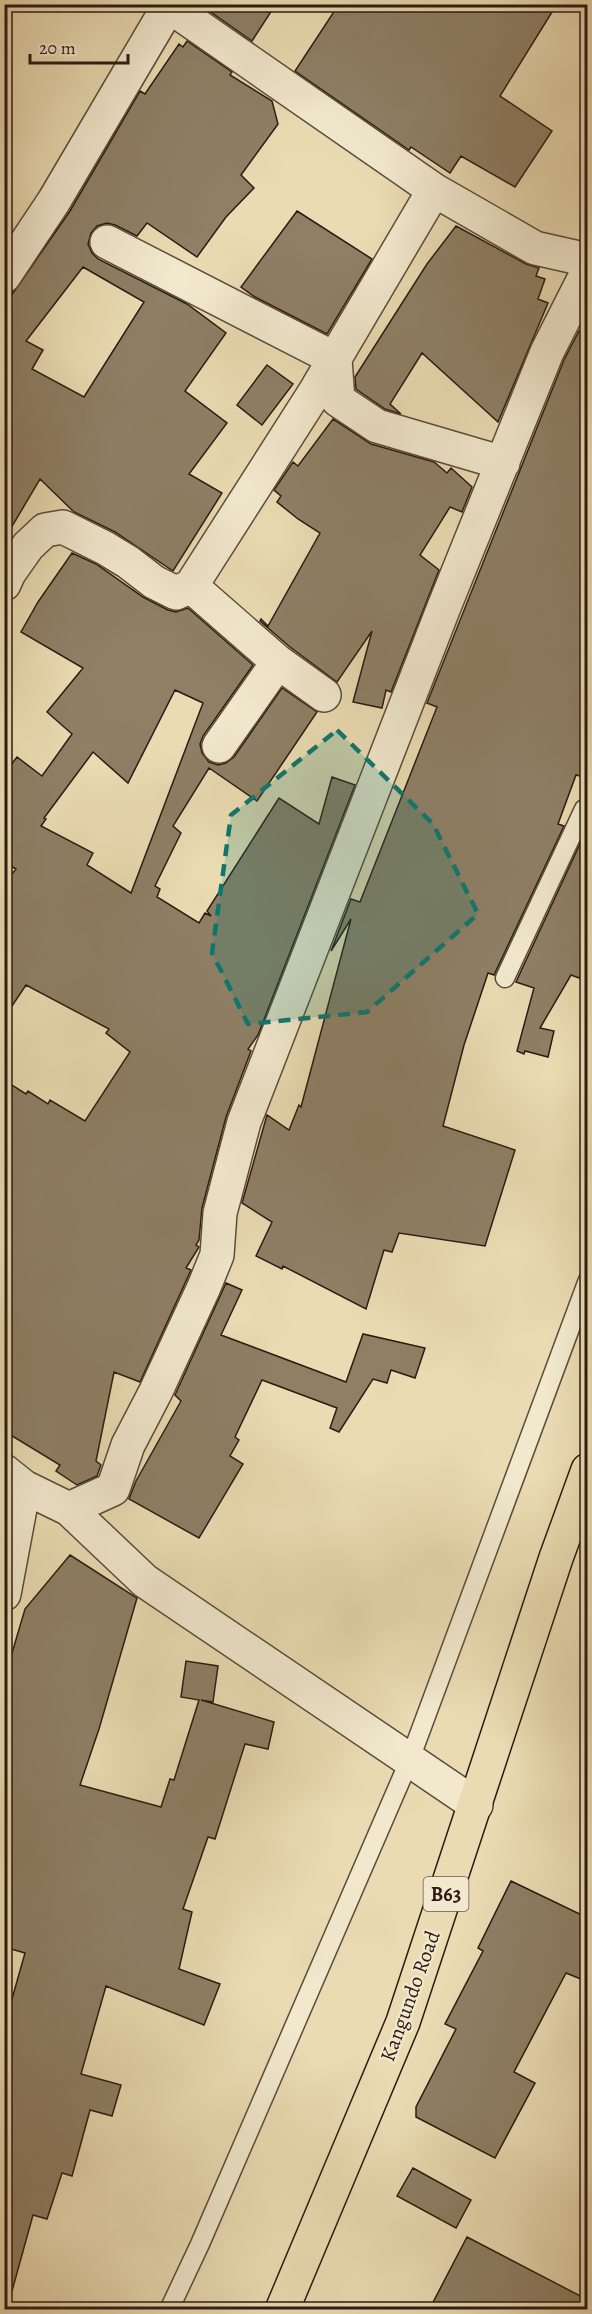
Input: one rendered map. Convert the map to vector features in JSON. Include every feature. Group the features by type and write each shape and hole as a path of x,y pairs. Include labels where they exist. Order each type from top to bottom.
{"highway":[{"name":"Kangundo Road","path":"282,2310 403,2022 588,1470"}],"street":[{"path":"4,276 54,201 168,6 434,190 535,248 588,260"},
{"path":"4,585 9,573 28,546 45,530 63,527 105,548 154,582 176,593 191,586 335,359 434,190"},
{"path":"107,242 335,359"},
{"path":"69,1509 113,1489 128,1444 204,1287 217,1255 220,1213 244,1122 547,351 588,270"},
{"path":"335,359 338,400 363,418 388,430 503,463"},
{"path":"191,586 278,663 324,695"},
{"path":"219,746 278,663"},
{"path":"4,1594 14,1479 69,1509 145,1581 476,1805"}],"lane":[{"path":"505,978 584,809 588,807"},
{"path":"169,2310 200,2244 410,1760 588,1280"}],"highlighted area":[{"path":"337,730 433,824 478,914 367,1012 248,1024 212,953 231,815"}],"building":[{"path":"212,4 276,4 252,41 208,10"},
{"path":"339,4 557,4 500,96 552,131 515,187 461,156 450,173 411,147 409,150 295,71"},
{"path":"187,41 232,72 230,75 272,101 278,124 241,175 254,188 226,217 197,257 147,223 137,236 107,223 97,226 91,233 88,244 98,259 187,304 226,333 185,391 227,423 189,474 222,493 173,571 115,532 74,512 40,479 4,540 4,306 70,211 140,91 145,94 179,44 183,47","holes":["83,267 144,302 84,397 32,369 43,350 26,341"]},
{"path":"297,211 372,259 327,334 255,297 241,287"},
{"path":"456,226 526,264 539,268 536,276 545,279 538,299 548,303 498,422 422,353 390,404 401,414 385,409 356,389 355,377 427,264"},
{"path":"579,331 588,334 588,778 576,775 558,824 564,826 494,975 488,973 464,1045 443,1126 515,1150 485,1246 399,1233 392,1252 384,1250 366,1309 283,1266 282,1269 256,1256 272,1222 242,1203 267,1115 289,1130 299,1105 301,1107 351,919 331,951 351,899 360,902 437,707 427,703 564,360"},
{"path":"267,365 293,384 262,425 237,405"},
{"path":"333,419 371,444 434,462 447,473 451,468 472,487 462,512 450,507 420,555 439,570 391,692 386,690 382,708 353,702 372,631 337,682 260,621 261,619 268,626 320,533 277,502 281,496 274,490 293,462 298,466"},
{"path":"72,553 96,564 143,597 168,610 176,612 188,608 253,665 203,736 200,744 202,753 209,762 218,765 234,757 282,688 317,712 257,801 209,768 173,826 181,833 155,886 160,889 157,897 199,923 205,913 211,916 207,911 279,798 319,824 332,777 355,785 258,1035 248,1049 251,1051 226,1117 202,1208 199,1240 196,1245 199,1247 186,1268 191,1270 140,1382 114,1372 96,1461 101,1465 97,1476 77,1485 56,1471 60,1465 4,1431 4,1080 26,1094 28,1091 48,1104 50,1100 85,1121 130,1052 106,1033 109,1029 26,985 4,1018 4,884 16,869 4,862 4,774 17,757 42,776 72,734 47,712 83,668 21,632 38,602","holes":["175,690 203,703 131,893 87,865 93,853 41,826 46,819 44,818 93,752 128,783"]},
{"path":"585,833 588,834 588,958 579,978 571,975 540,1028 554,1031 548,1057 525,1051 524,1054 517,1051 534,988 516,982"},
{"path":"226,1283 242,1290 221,1335 346,1382 363,1334 425,1348 415,1378 391,1370 387,1383 373,1379 339,1432 330,1428 337,1408 262,1380 235,1437 239,1440 230,1456 243,1464 199,1538 129,1499 136,1481 181,1401 175,1395"},
{"path":"70,1555 137,1598 99,1729 80,1785 161,1807 170,1779 174,1780 199,1700 181,1697 186,1661 218,1666 213,1702 201,1700 274,1722 268,1749 245,1744 215,1839 208,1837 183,1909 192,1912 179,1969 220,1984 204,2025 106,1986 81,2074 121,2085 112,2116 90,2110 72,2176 62,2173 47,2219 33,2215 12,2291 4,2289 4,2027 25,1953 4,1947 4,1680 25,1609"},
{"path":"511,1881 588,1918 588,1982 566,1973 514,2072 535,2083 495,2158 416,2117 416,2107 456,2029 445,2024 483,1951 478,1948"},
{"path":"413,2168 471,2200 456,2228 397,2196"},
{"path":"467,2237 588,2300 588,2310 429,2310"}]}
